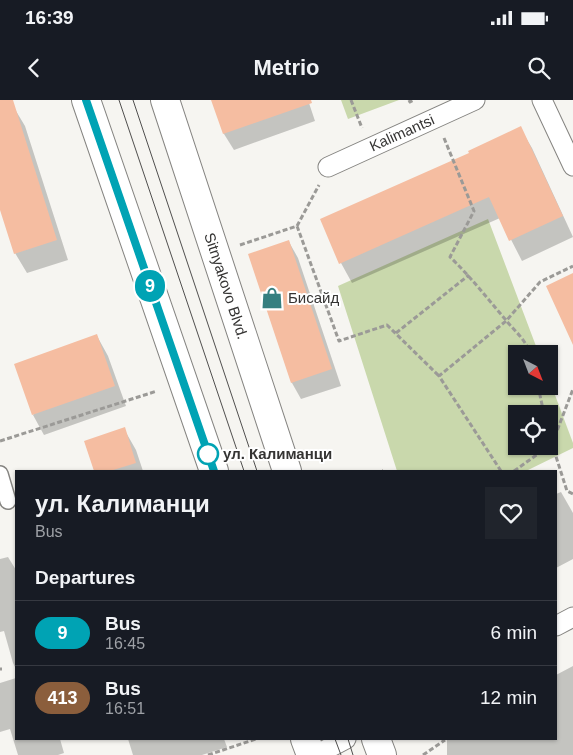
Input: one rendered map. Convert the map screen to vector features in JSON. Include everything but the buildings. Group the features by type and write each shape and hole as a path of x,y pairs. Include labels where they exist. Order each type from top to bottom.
{"main road":[{"path":"86,100 214,470"},
{"name":"Sitnyakovo Blvd.","path":"165,100 287,470"},
{"path":"306,740 311,755"},
{"path":"376,740 382,755"}],"street":[{"name":"Kalimantsi","path":"328,167 475,100"},
{"path":"542,100 573,166"},
{"path":"0,474 8,502"},
{"path":"557,625 573,617"},
{"path":"316,755 344,740"}],"path":[{"path":"352,100 360,125"},
{"path":"409,100 410,102 414,100"},
{"path":"436,118 474,211 450,257 469,275 527,345"},
{"path":"240,245 297,226 328,167"},
{"path":"297,226 339,341 387,325 439,376 501,470"},
{"path":"439,376 506,321 540,282 573,266"},
{"path":"396,333 469,275"},
{"path":"558,428 573,389"},
{"path":"0,441 156,391"},
{"path":"515,470 537,455"},
{"path":"556,455 567,491 573,494"},
{"path":"208,755 253,740"},
{"path":"423,755 445,740"}],"green space":[{"path":"341,100 399,100 348,119"},
{"path":"488,219 536,345 508,345 508,395 555,395 573,443 573,448 528,470 397,470 338,286"}],"tram line":[{"path":"119,100 244,470"},
{"path":"133,100 257,470"},
{"path":"335,740 341,755"},
{"path":"348,740 353,755"}],"bus line":[{"name":"9","path":"86,100 214,470"}],"place":[{"name":"Бисайд","path":"272,298"},
{"name":"ул. Калиманци","path":"208,454"}]}
